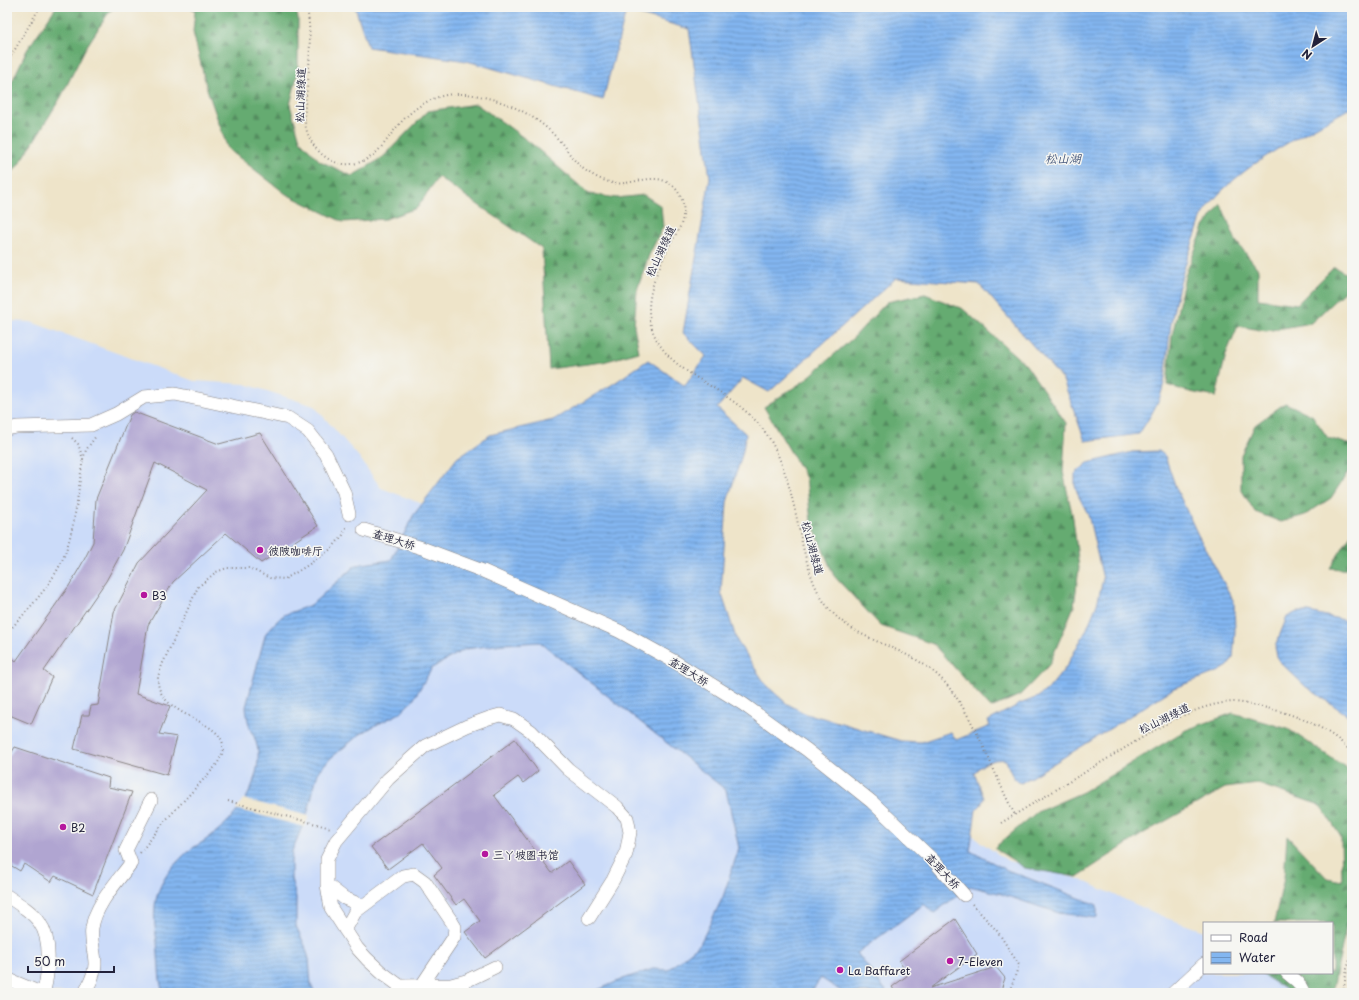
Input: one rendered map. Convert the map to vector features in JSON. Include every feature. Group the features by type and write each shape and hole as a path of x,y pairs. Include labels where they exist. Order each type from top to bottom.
{"street":[{"path":"7,429 17,427 91,425 116,414 144,397 175,394 288,418 308,431 326,454 344,492 349,514"},
{"name":"查理大桥","path":"364,530 422,548 489,574 619,631 677,663 743,704 807,750 866,797 933,860 964,895"},
{"path":"495,967 466,981 451,984 422,985 400,989 357,948 331,908 326,885 327,859 336,841 388,779 425,746 467,726 490,718 500,715 514,718 531,731 568,769 617,806 627,818 630,832 626,854 613,880 589,918"},
{"path":"85,993 94,971 95,963 91,936 94,918 99,908 131,863 126,850 152,800"},
{"path":"345,930 355,912 403,876 414,874 425,882 455,927 454,937 422,985"},
{"path":"326,885 344,898 363,906"},
{"path":"7,896 38,919 46,936 48,952 46,982 42,993 7,979"},
{"path":"1173,993 1203,965"},
{"path":"1288,974 1298,982 1304,993"}],"path":[{"path":"7,63 40,7"},
{"name":"松山湖绿道","path":"307,7 310,45 305,124 310,140 316,149 326,158 338,163 350,164 365,161 379,150 402,120 412,110 441,95 464,94 480,96 519,109 541,123 557,137 573,159 584,170 603,180 614,183 624,183 654,179 666,182 674,187 681,197 684,213 681,224 656,275 650,296 648,314 654,335 663,349 683,368 728,397 762,427 780,460 792,498 812,579 820,595 830,610 844,623 862,635 919,661 933,671 947,685 958,701 982,746 1015,815"},
{"path":"59,425 66,430 78,444 83,459"},
{"path":"7,633 42,592 56,572 67,547 83,459 86,450 98,434"},
{"path":"131,863 164,822 220,761 223,753 221,739 216,732 209,726 184,714 172,706 162,695 158,676 198,587 216,572 227,568 250,568 270,578 285,579 331,549 343,535 347,526 349,514"},
{"name":"松山湖绿道","path":"1001,823 1158,728 1182,716 1213,705 1233,702 1243,703 1297,717 1328,732 1344,744 1352,753"},
{"path":"228,801 327,827"},
{"path":"964,895 998,932 1019,965 1010,993"},
{"path":"1343,993 1347,969 1352,954"}],"shaded area":[{"path":"7,321 31,322 194,381 245,384 314,406 359,457 381,488 631,584 832,740 900,774 982,843 1008,861 1079,879 1166,918 1203,931 1203,974 1306,974 1321,993 7,993"}],"green space":[{"path":"56,7 115,7 109,12 85,49 61,97 24,157 7,180 7,92 27,50"},
{"path":"189,7 295,7 298,18 298,72 290,105 300,140 320,161 352,176 382,158 428,111 476,104 532,144 589,194 617,198 644,195 661,206 663,227 649,255 637,290 634,326 639,352 603,362 549,369 542,249 438,177 417,208 385,219 343,222 286,194 228,149 207,89 193,32 195,10"},
{"path":"1221,204 1236,241 1258,269 1258,299 1297,304 1334,267 1352,277 1352,284 1311,323 1266,331 1238,326 1226,354 1216,397 1190,392 1167,385 1172,336 1185,276 1204,227"},
{"path":"925,294 963,309 1026,365 1066,423 1063,472 1073,518 1079,568 1074,606 1049,665 1020,695 991,708 933,644 881,626 834,576 811,521 806,478 764,407 804,381 853,338 887,302"},
{"path":"1285,403 1312,415 1328,438 1352,445 1352,466 1331,498 1305,515 1281,522 1255,512 1241,489 1241,455 1255,425"},
{"path":"1352,533 1352,570 1330,568"},
{"path":"1233,713 1288,729 1348,769 1352,779 1352,900 1332,993 1292,993 1262,974 1333,974 1333,922 1274,922 1284,878 1287,836 1327,878 1342,881 1341,837 1320,805 1258,784 1225,788 1144,833 1077,877 1025,868 994,848 1037,812 1083,792 1186,730"}],"water":[{"name":"松山湖","path":"355,7 1352,7 1352,107 1292,140 1250,168 1215,198 1203,215 1177,293 1171,323 1164,384 1154,409 1139,434 1085,441 1063,380 979,284 896,278 769,392 743,378 717,408 746,434 742,455 727,502 721,592 737,641 767,686 786,703 806,714 901,741 921,742 951,732 956,740 990,726 988,721 1020,704 1038,697 1051,686 1066,667 1086,631 1097,604 1103,579 1088,514 1075,486 1075,474 1088,463 1132,452 1159,451 1165,456 1176,488 1198,535 1234,602 1235,631 1233,658 1228,666 1220,671 1174,688 1021,783 1013,777 1006,760 988,762 974,773 984,798 981,805 976,810 970,851 1007,870 1097,905 1097,918 1059,913 998,893 970,886 934,913 924,904 857,953 886,991 883,993 844,993 821,978 810,993 591,993 623,979 653,969 668,970 700,944 723,897 739,848 726,790 540,642 503,644 465,649 432,668 413,700 400,713 359,735 332,757 319,770 307,815 292,851 291,862 291,879 296,897 296,926 309,959 311,985 315,993 163,993 159,974 155,921 155,905 158,893 169,872 179,860 190,850 215,833 237,812 252,786 257,768 258,751 249,725 246,707 266,633 284,615 311,605 356,565 391,560 413,516 457,458 490,435 553,420 613,384 648,360 685,386 706,356 683,333 710,178 689,29 626,11 603,100 467,61 368,47"},
{"path":"1297,612 1309,612 1352,622 1352,718 1305,686 1278,660 1275,647 1287,617"}],"pier":[{"path":"243,799 309,816 305,827 236,809"}],"building":[{"name":"B3","path":"134,412 219,444 260,433 318,526 261,563 226,533 173,582 148,625 136,694 170,706 159,734 177,737 167,775 74,749 82,715 89,715 91,706 98,705 114,612 139,563 207,490 155,463 123,550 106,581 44,671 52,677 31,724 7,714 7,670 11,657 16,661 69,586 83,562 93,542 96,499 130,415"},
{"name":"三丫坡图书馆","path":"515,739 538,771 523,783 518,777 494,795 552,873 568,861 585,884 485,958 465,932 480,921 464,899 456,905 434,875 442,868 423,843 388,869 371,847"},
{"name":"B2","path":"15,747 109,778 108,787 132,792 93,894 55,876 51,882 24,864 20,871 7,863 7,760"},
{"path":"955,919 977,954 930,988 996,967 1005,978 1000,993 896,993 892,987 908,975 899,961"}],"place":[{"name":"彼陂咖啡厅","path":"260,550"},
{"name":"B3","path":"144,595"},
{"name":"B2","path":"63,827"},
{"name":"三丫坡图书馆","path":"485,854"},
{"name":"7-Eleven","path":"950,961"},
{"name":"La Baffaret","path":"840,970"}]}
